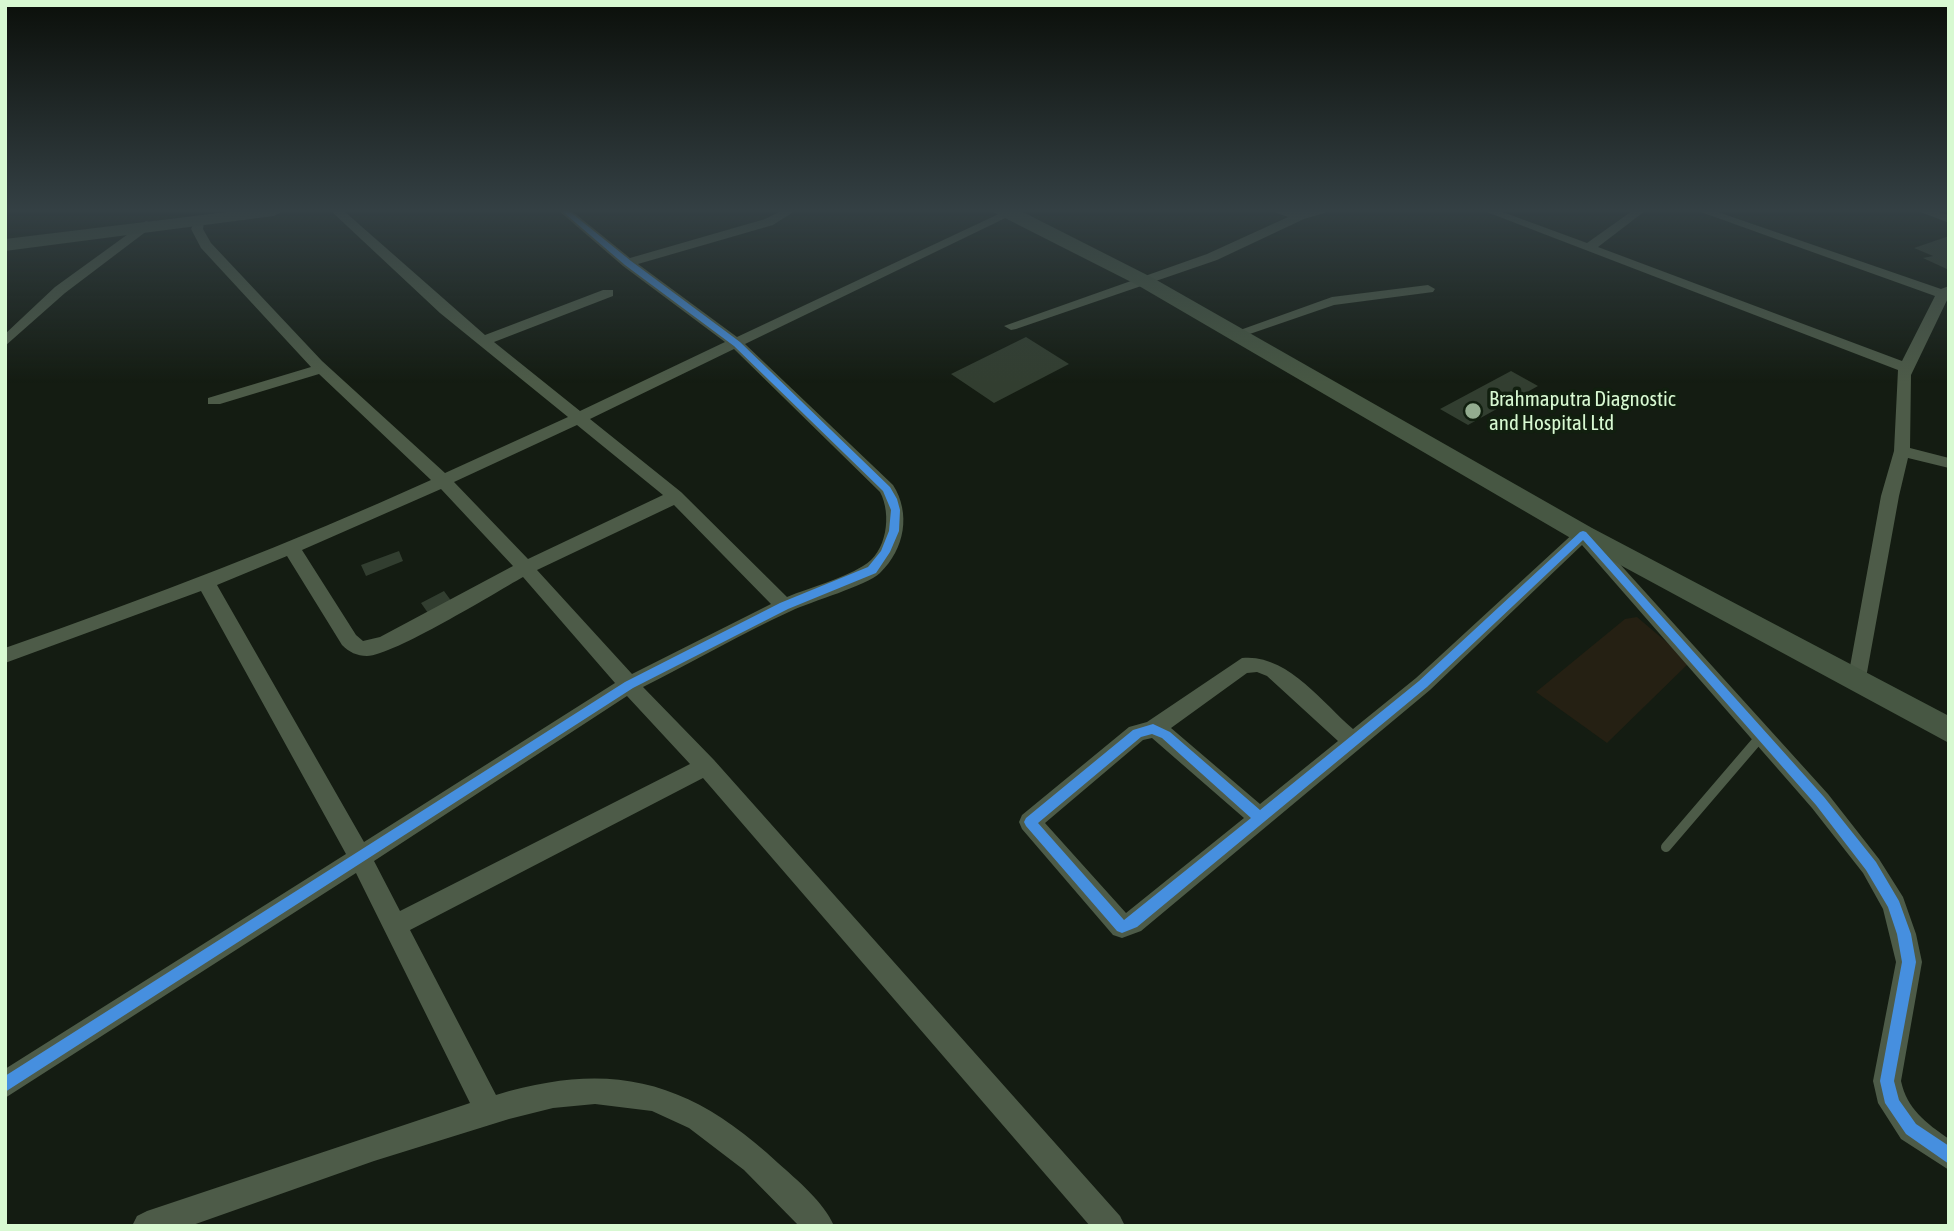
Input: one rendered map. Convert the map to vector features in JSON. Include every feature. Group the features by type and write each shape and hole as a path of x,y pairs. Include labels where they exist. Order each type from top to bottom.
{"main road":[{"path":"1121,268 1583,534 1949,732"}],"street":[{"path":"5,342 60,290 89,268"},
{"path":"229,268 322,368 442,480 525,568 629,685 706,766 1110,1226"},
{"path":"399,268 483,341 674,496 784,606"},
{"path":"5,1084 629,685 784,606 872,570 883,558 895,529 895,502 872,473 737,344 635,268"},
{"path":"5,656 123,616 206,583 442,480 580,418 891,268"},
{"path":"1011,326 1174,268"},
{"path":"1642,268 1906,368"},
{"path":"1857,683 1890,496 1902,451 1903,375 1946,292 1876,268"},
{"path":"1236,334 1332,301 1428,289"},
{"path":"483,341 608,292"},
{"path":"214,401 322,368"},
{"path":"1902,451 1949,463"},
{"path":"290,546 349,640 355,648 364,649 387,642 525,568 659,506 674,496"},
{"path":"1353,742 1274,671 1259,664 1242,666 1153,729 1137,733 1030,822 1122,927 1132,923 1353,742 1423,684 1583,534 1763,735 1871,866 1894,905 1904,934 1909,962 1887,1081 1889,1092 1892,1103 1911,1129 1949,1156"},
{"path":"206,583 360,857 489,1111"},
{"path":"1153,729 1166,735 1260,818"},
{"path":"394,926 706,766"},
{"path":"148,1226 396,1139 489,1111 566,1092 604,1090 677,1106 754,1156 819,1226"}],"lane":[{"path":"1666,847 1763,735"}],"shaded area":[{"path":"1637,617 1690,662 1607,743 1536,692 1625,619"}],"building":[{"path":"1026,337 1069,364 994,403 951,374"},
{"path":"1511,371 1538,386 1468,425 1440,409"},
{"path":"399,551 403,561 366,576 361,565"},
{"path":"444,591 452,602 428,613 421,603"}],"cycle path":[{"path":"5,1085 629,685 784,606 872,570 879,561 891,542 896,520 893,499 887,489 737,344 635,268"},
{"path":"1260,818 1166,735 1153,729 1137,733 1030,822 1122,927 1132,923 1423,684 1583,534 1820,801 1871,866 1894,905 1904,934 1909,962 1887,1081 1892,1103 1911,1129 1949,1156"}],"place":[{"name":"Brahmaputra Diagnostic and Hospital Ltd","path":"1473,411"}]}
